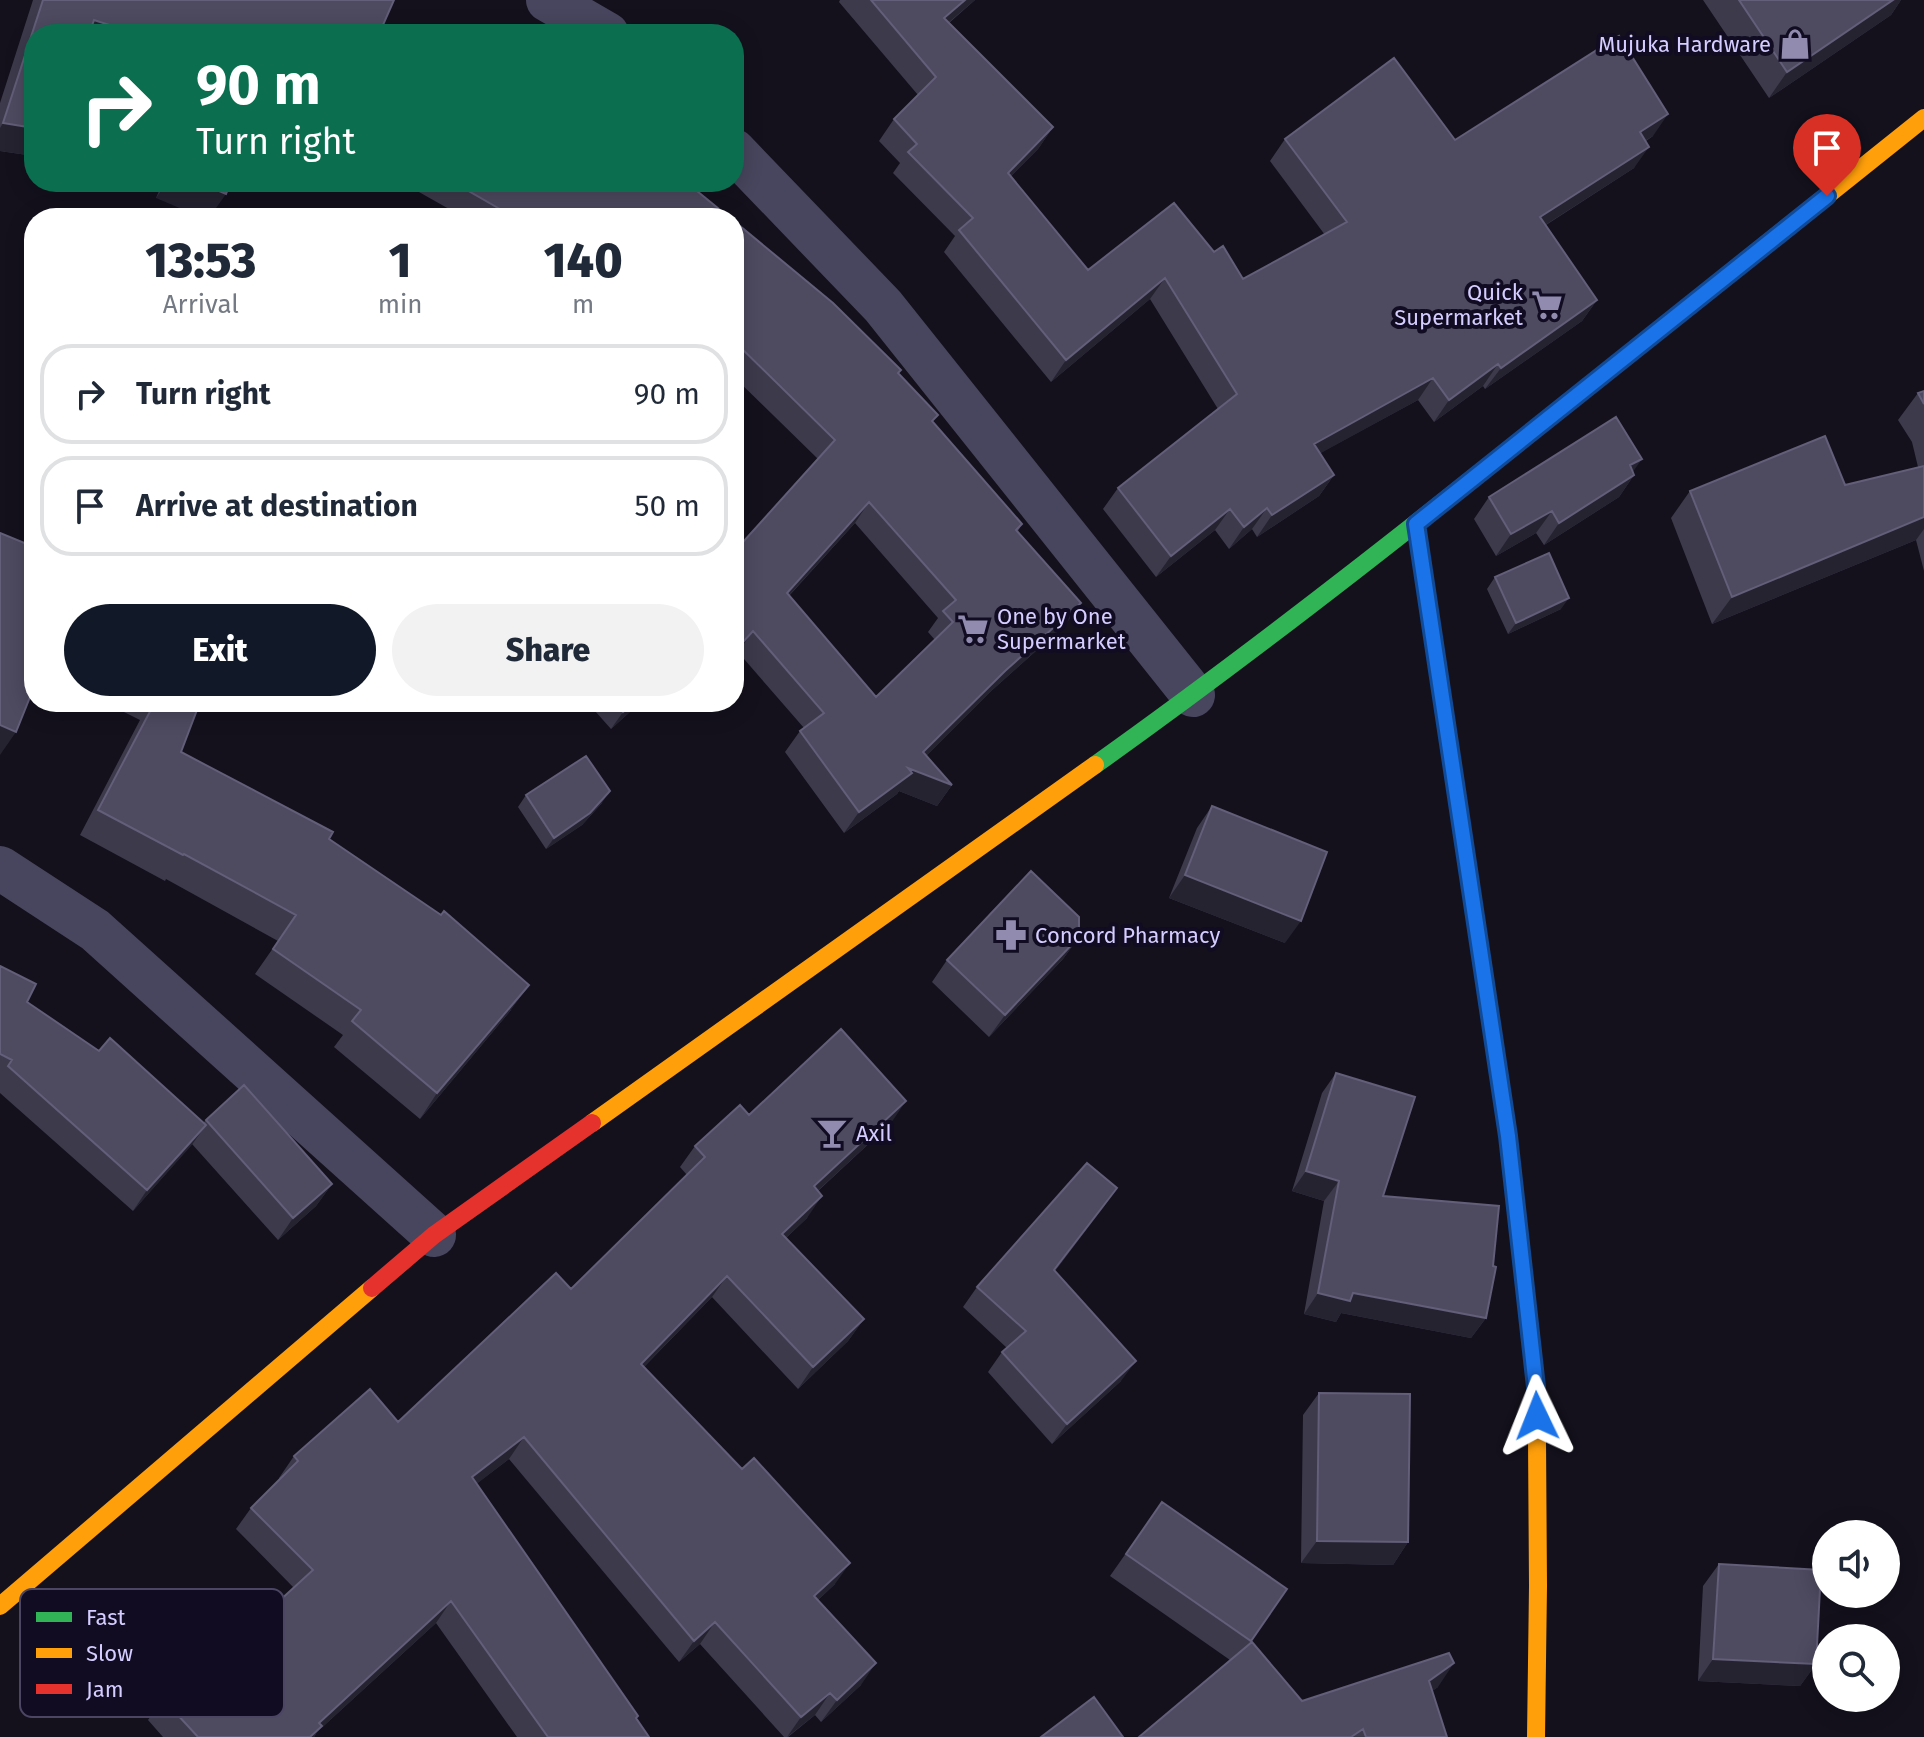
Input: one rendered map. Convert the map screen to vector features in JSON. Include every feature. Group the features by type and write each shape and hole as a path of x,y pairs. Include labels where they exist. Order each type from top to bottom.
{"street":[{"path":"548,0 590,24"},
{"path":"0,1606 434,1235 1193,695 1416,524 1924,118"},
{"path":"744,161 883,306 1193,695"},
{"path":"1416,524 1508,1136 1536,1387 1536,1737"},
{"path":"0,868 95,930 434,1235"}],"building":[{"path":"43,0 394,0 383,24 106,24 94,20 93,24 35,24"},
{"path":"871,0 965,0 944,18 1053,127 1008,173 1088,270 1174,203 1214,252 1223,246 1243,279 1347,222 1285,139 1394,58 1455,140 1619,36 1668,114 1640,132 1649,147 1540,217 1597,300 1501,368 1498,364 1449,400 1433,378 1314,444 1334,475 1272,515 1267,508 1244,527 1230,509 1171,556 1118,488 1237,394 1165,278 1066,360 959,230 973,218 908,152 917,144 894,119 936,77"},
{"path":"1739,0 1893,0 1787,72"},
{"path":"24,58 24,126 3,123"},
{"path":"470,192 698,192 718,208 498,208"},
{"path":"744,229 833,303 901,370 898,373 938,415 932,421 1022,524 1016,530 1081,603 1005,671 923,752 952,785 908,768 912,773 859,812 800,731 824,713 753,631 744,641 744,541 835,440 744,351","holes":["869,502 956,600 943,611 953,622 876,697 787,593"]},
{"path":"1616,417 1642,459 1630,465 1634,475 1559,523 1552,511 1511,534 1489,497"},
{"path":"1825,436 1845,485 1924,466 1924,517 1732,597 1690,491"},
{"path":"0,533 24,543 24,712 16,732 0,725"},
{"path":"1549,553 1569,598 1516,623 1495,577"},
{"path":"150,712 196,712 181,752 333,832 329,839 441,915 444,911 529,985 437,1093 352,1021 361,1010 273,949 296,915 98,810"},
{"path":"586,756 610,791 590,813 554,838 526,795"},
{"path":"1212,806 1327,852 1301,921 1185,875"},
{"path":"1031,871 1079,917 1079,937 1005,1015 947,960"},
{"path":"0,966 36,984 27,1002 99,1051 110,1038 206,1125 147,1190 8,1066 12,1060 0,1054"},
{"path":"841,1029 906,1101 814,1186 822,1196 782,1234 864,1319 813,1367 727,1276 641,1364 742,1469 754,1458 850,1563 814,1596 876,1663 837,1700 830,1693 801,1717 715,1622 694,1641 524,1437 472,1477 638,1716 636,1718 649,1737 548,1737 451,1601 319,1723 322,1726 310,1737 198,1737 180,1717 284,1717 284,1597 313,1570 251,1508 298,1461 294,1456 370,1389 398,1422 556,1273 571,1289 705,1157 695,1146 740,1105 749,1115"},
{"path":"1336,1073 1415,1097 1383,1196 1499,1206 1493,1266 1496,1267 1486,1318 1353,1293 1350,1301 1318,1293 1339,1181 1306,1171"},
{"path":"244,1085 332,1184 293,1218 206,1120"},
{"path":"1087,1163 1117,1188 1054,1270 1136,1361 1067,1424 1002,1352 1026,1331 977,1287"},
{"path":"1319,1393 1410,1394 1408,1542 1317,1541"},
{"path":"1162,1502 1287,1589 1251,1641 1126,1554"},
{"path":"1719,1564 1812,1569 1812,1608 1819,1608 1818,1624 1812,1624 1812,1664 1713,1659"},
{"path":"1252,1642 1302,1701 1449,1653 1454,1663 1429,1681 1447,1737 1366,1737 1363,1729 1351,1737 1139,1737"},
{"path":"1094,1697 1123,1737 1041,1737"}],"traffic: fast":[{"path":"1095,765 1291,620 1610,369"},
{"path":"1465,850 1508,1136 1536,1387 1537,1439"}],"traffic: slow":[{"path":"1610,369 1924,118"},
{"path":"1416,524 1465,850"},
{"path":"592,1123 1095,765"},
{"path":"0,1606 372,1288"},
{"path":"1536,1737 1537,1439"}],"traffic: jam":[{"path":"372,1288 434,1235 592,1123"}],"place":[{"name":"Mujuka Hardware","path":"1795,44"},
{"name":"Quick Supermarket","path":"1547,305"},
{"name":"One by One Supermarket","path":"973,629"},
{"name":"Concord Pharmacy","path":"1011,935"},
{"name":"Axil","path":"832,1133"}],"route":[{"path":"1537,1416 1508,1136 1416,524 1827,196"}]}
